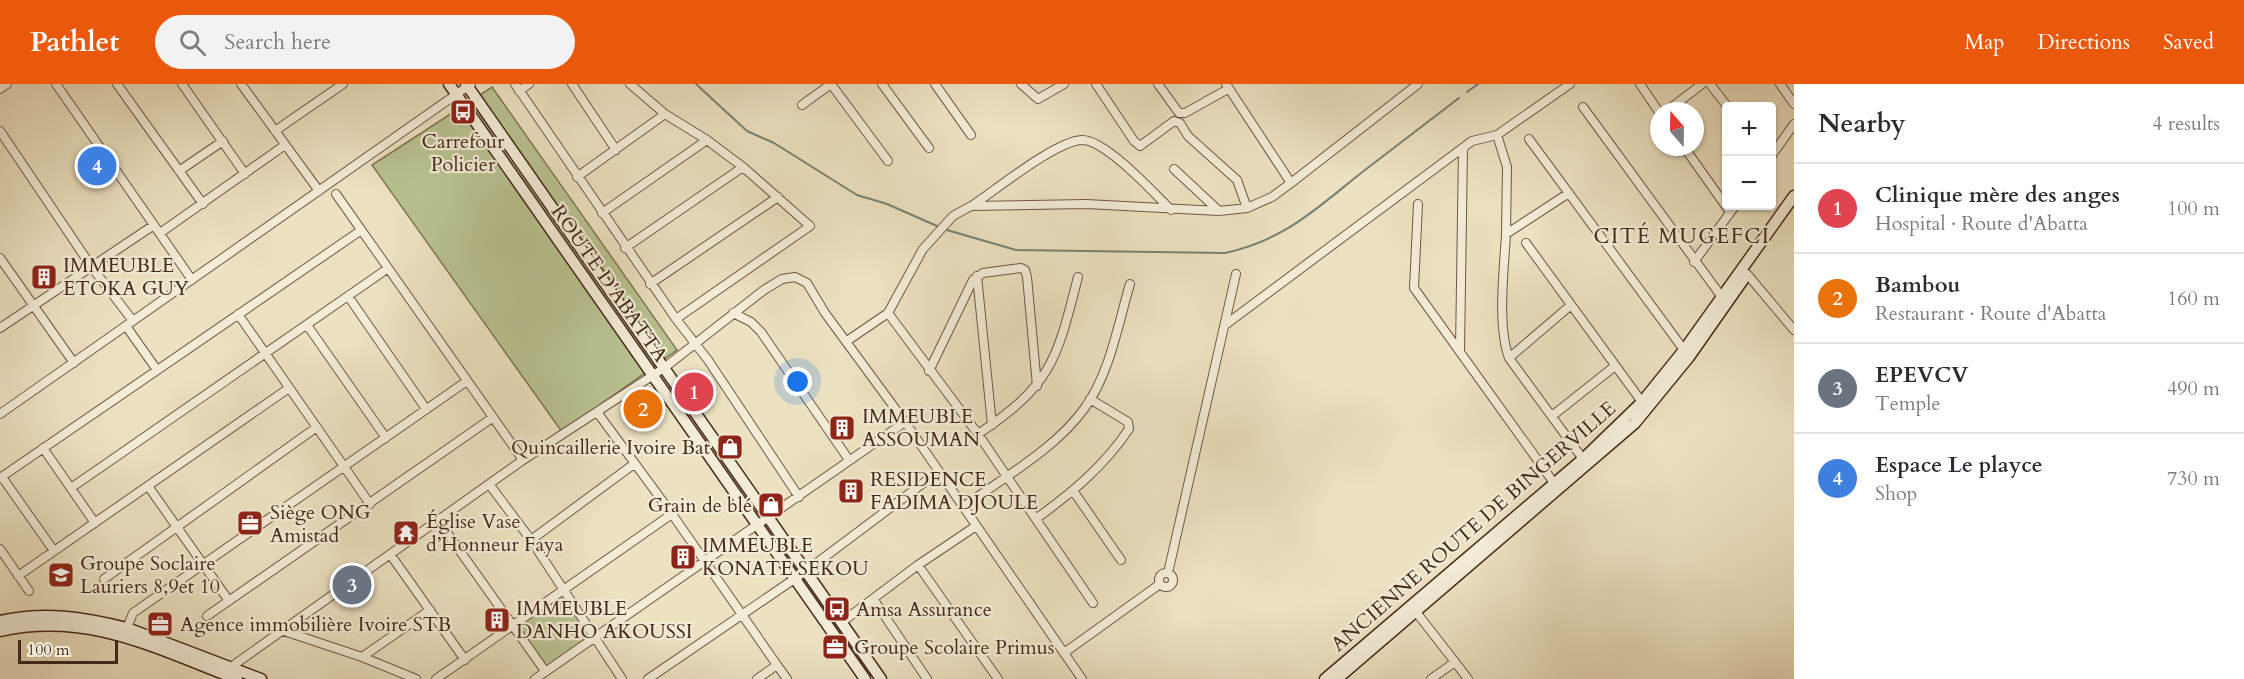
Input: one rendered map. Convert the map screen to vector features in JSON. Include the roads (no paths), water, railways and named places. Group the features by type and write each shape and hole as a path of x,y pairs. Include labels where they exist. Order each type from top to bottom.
{"street":[{"path":"0,89 7,84"},
{"path":"56,84 192,280"},
{"path":"117,84 203,204"},
{"path":"182,84 245,174"},
{"path":"241,84 319,191"},
{"path":"275,131 343,84"},
{"name":"ROUTE D'ABATTA","path":"449,84 864,679"},
{"path":"529,84 517,87 625,248 696,345 799,497"},
{"path":"572,84 616,150"},
{"path":"630,84 665,114 707,140 743,167 809,222 809,228 676,319"},
{"path":"882,84 929,148"},
{"path":"935,84 971,135"},
{"path":"1021,84 1038,99 1064,84"},
{"path":"1096,84 1134,141 1140,146 1174,121 1180,123 1188,136 1237,180 1247,208"},
{"path":"1158,84 1179,113 1185,113 1227,87 1291,183"},
{"path":"971,206 1086,204 1219,211 1247,208 1272,197 1418,84"},
{"path":"1225,326 1462,148 1472,141 1497,135 1570,84"},
{"path":"1640,84 1652,102"},
{"path":"1678,102 1702,84"},
{"path":"1710,84 1724,102"},
{"path":"1780,84 1794,104"},
{"path":"0,414 468,85"},
{"name":"ROUTE D'ABATTA","path":"468,85 881,679"},
{"path":"802,105 835,85 888,161"},
{"path":"1583,107 1694,262 1724,300"},
{"path":"578,177 665,114"},
{"path":"1776,149 1794,124"},
{"path":"0,131 91,266 157,370"},
{"path":"1497,135 1507,167 1503,284 1505,346 1509,358 1583,459"},
{"path":"1529,139 1684,350"},
{"path":"602,213 707,140"},
{"path":"847,341 888,313 923,249 953,216 1065,144 1084,140 1103,148 1172,210"},
{"path":"179,171 223,141"},
{"path":"160,233 285,145"},
{"path":"1460,351 1462,148"},
{"path":"1691,156 1722,195"},
{"path":"625,248 743,167"},
{"path":"1174,169 1219,211"},
{"path":"1506,234 1569,193"},
{"path":"336,194 523,460"},
{"name":"ANCIENNE ROUTE DE BINGERVILLE","path":"1337,679 1635,423 1689,357 1724,300 1794,196"},
{"path":"650,284 778,197"},
{"path":"1418,204 1414,288 1554,483"},
{"name":"ANCIENNE ROUTE DE BINGERVILLE","path":"1324,679 1583,459 1642,402 1747,274 1794,207"},
{"path":"1694,262 1732,210"},
{"path":"0,328 154,225"},
{"path":"54,551 1,478 360,231"},
{"path":"1526,243 1642,402"},
{"path":"0,258 74,363"},
{"path":"929,371 977,276 983,273 1022,268 1025,270 1037,386"},
{"path":"71,489 387,269"},
{"path":"1168,573 1236,274"},
{"path":"1747,274 1794,330"},
{"path":"977,276 992,425"},
{"path":"232,674 284,631 523,460 664,368 696,345 733,313 773,285 795,277 807,283 825,313 905,422 1064,653 1078,678"},
{"path":"978,434 1020,403 1044,378 1060,346 1078,277"},
{"path":"963,507 1061,435 1090,399 1109,357 1130,284"},
{"path":"348,296 426,409"},
{"path":"1509,358 1571,305"},
{"path":"733,313 751,322 761,332 849,460"},
{"path":"888,313 978,434 1093,603"},
{"path":"238,314 370,504"},
{"path":"306,325 386,438"},
{"path":"1552,416 1615,366"},
{"path":"127,627 130,615 467,381"},
{"path":"18,576 290,388"},
{"path":"1037,518 1074,492 1114,452 1130,429 1128,422 1090,399"},
{"path":"597,412 672,514 787,679"},
{"path":"207,616 492,418"},
{"path":"535,679 769,519 905,422"},
{"path":"104,579 317,428"},
{"path":"43,448 95,523"},
{"path":"531,540 634,464"},
{"path":"648,679 794,580 938,472"},
{"path":"489,484 531,540 622,679"},
{"path":"148,486 229,601"},
{"path":"1074,492 1121,560"},
{"path":"436,679 672,514"},
{"path":"438,520 545,671"},
{"path":"842,622 976,526"},
{"path":"0,549 29,591"},
{"path":"390,554 465,660"},
{"path":"918,566 998,679"},
{"path":"1160,584 1166,588 1172,584 1173,577 1168,573"},
{"path":"1064,653 1160,584 1161,575 1168,573"},
{"path":"874,600 927,679"},
{"path":"362,657 430,610"},
{"path":"1416,612 1468,679"},
{"path":"0,621 49,614 73,616 127,627 232,674"},
{"path":"0,631 47,624 86,627 132,639 232,674 261,679"},
{"path":"284,631 362,657 416,679"},
{"path":"1431,679 1455,662"},
{"path":"758,679 777,665"}],"waterway":[{"path":"696,84 747,131 774,143 857,195 887,204 937,226"},
{"path":"1467,92 1478,84"},
{"path":"947,230 1016,250 1225,253 1265,240 1298,222 1459,98"}],"place":[{"name":"Carrefour Policier","path":"463,112"},
{"name":"Espace Le playce","path":"97,166"},
{"name":"IMMEUBLE ETOKA GUY","path":"44,277"},
{"name":"Clinique mère des anges","path":"694,392"},
{"name":"Bambou","path":"643,409"},
{"name":"IMMEUBLE ASSOUMAN","path":"842,428"},
{"name":"Quincaillerie Ivoire Bat","path":"730,447"},
{"name":"RESIDENCE FADIMA DJOULE","path":"851,491"},
{"name":"Grain de blé","path":"771,505"},
{"name":"Siège ONG Amistad","path":"250,523"},
{"name":"Église Vase d’Honneur Faya","path":"406,533"},
{"name":"IMMEUBLE KONATE SEKOU","path":"683,557"},
{"name":"Groupe Soclaire Lauriers 8,9et 10","path":"61,575"},
{"name":"EPEVCV","path":"352,585"},
{"name":"Amsa Assurance","path":"837,609"},
{"name":"IMMEUBLE DANHO AKOUSSI","path":"497,620"},
{"name":"Agence immobilière Ivoire STB","path":"160,624"},
{"name":"Groupe Scolaire Primus","path":"835,647"}],"district":[{"name":"CITÉ MUGEFCI","path":"1682,236"}]}
